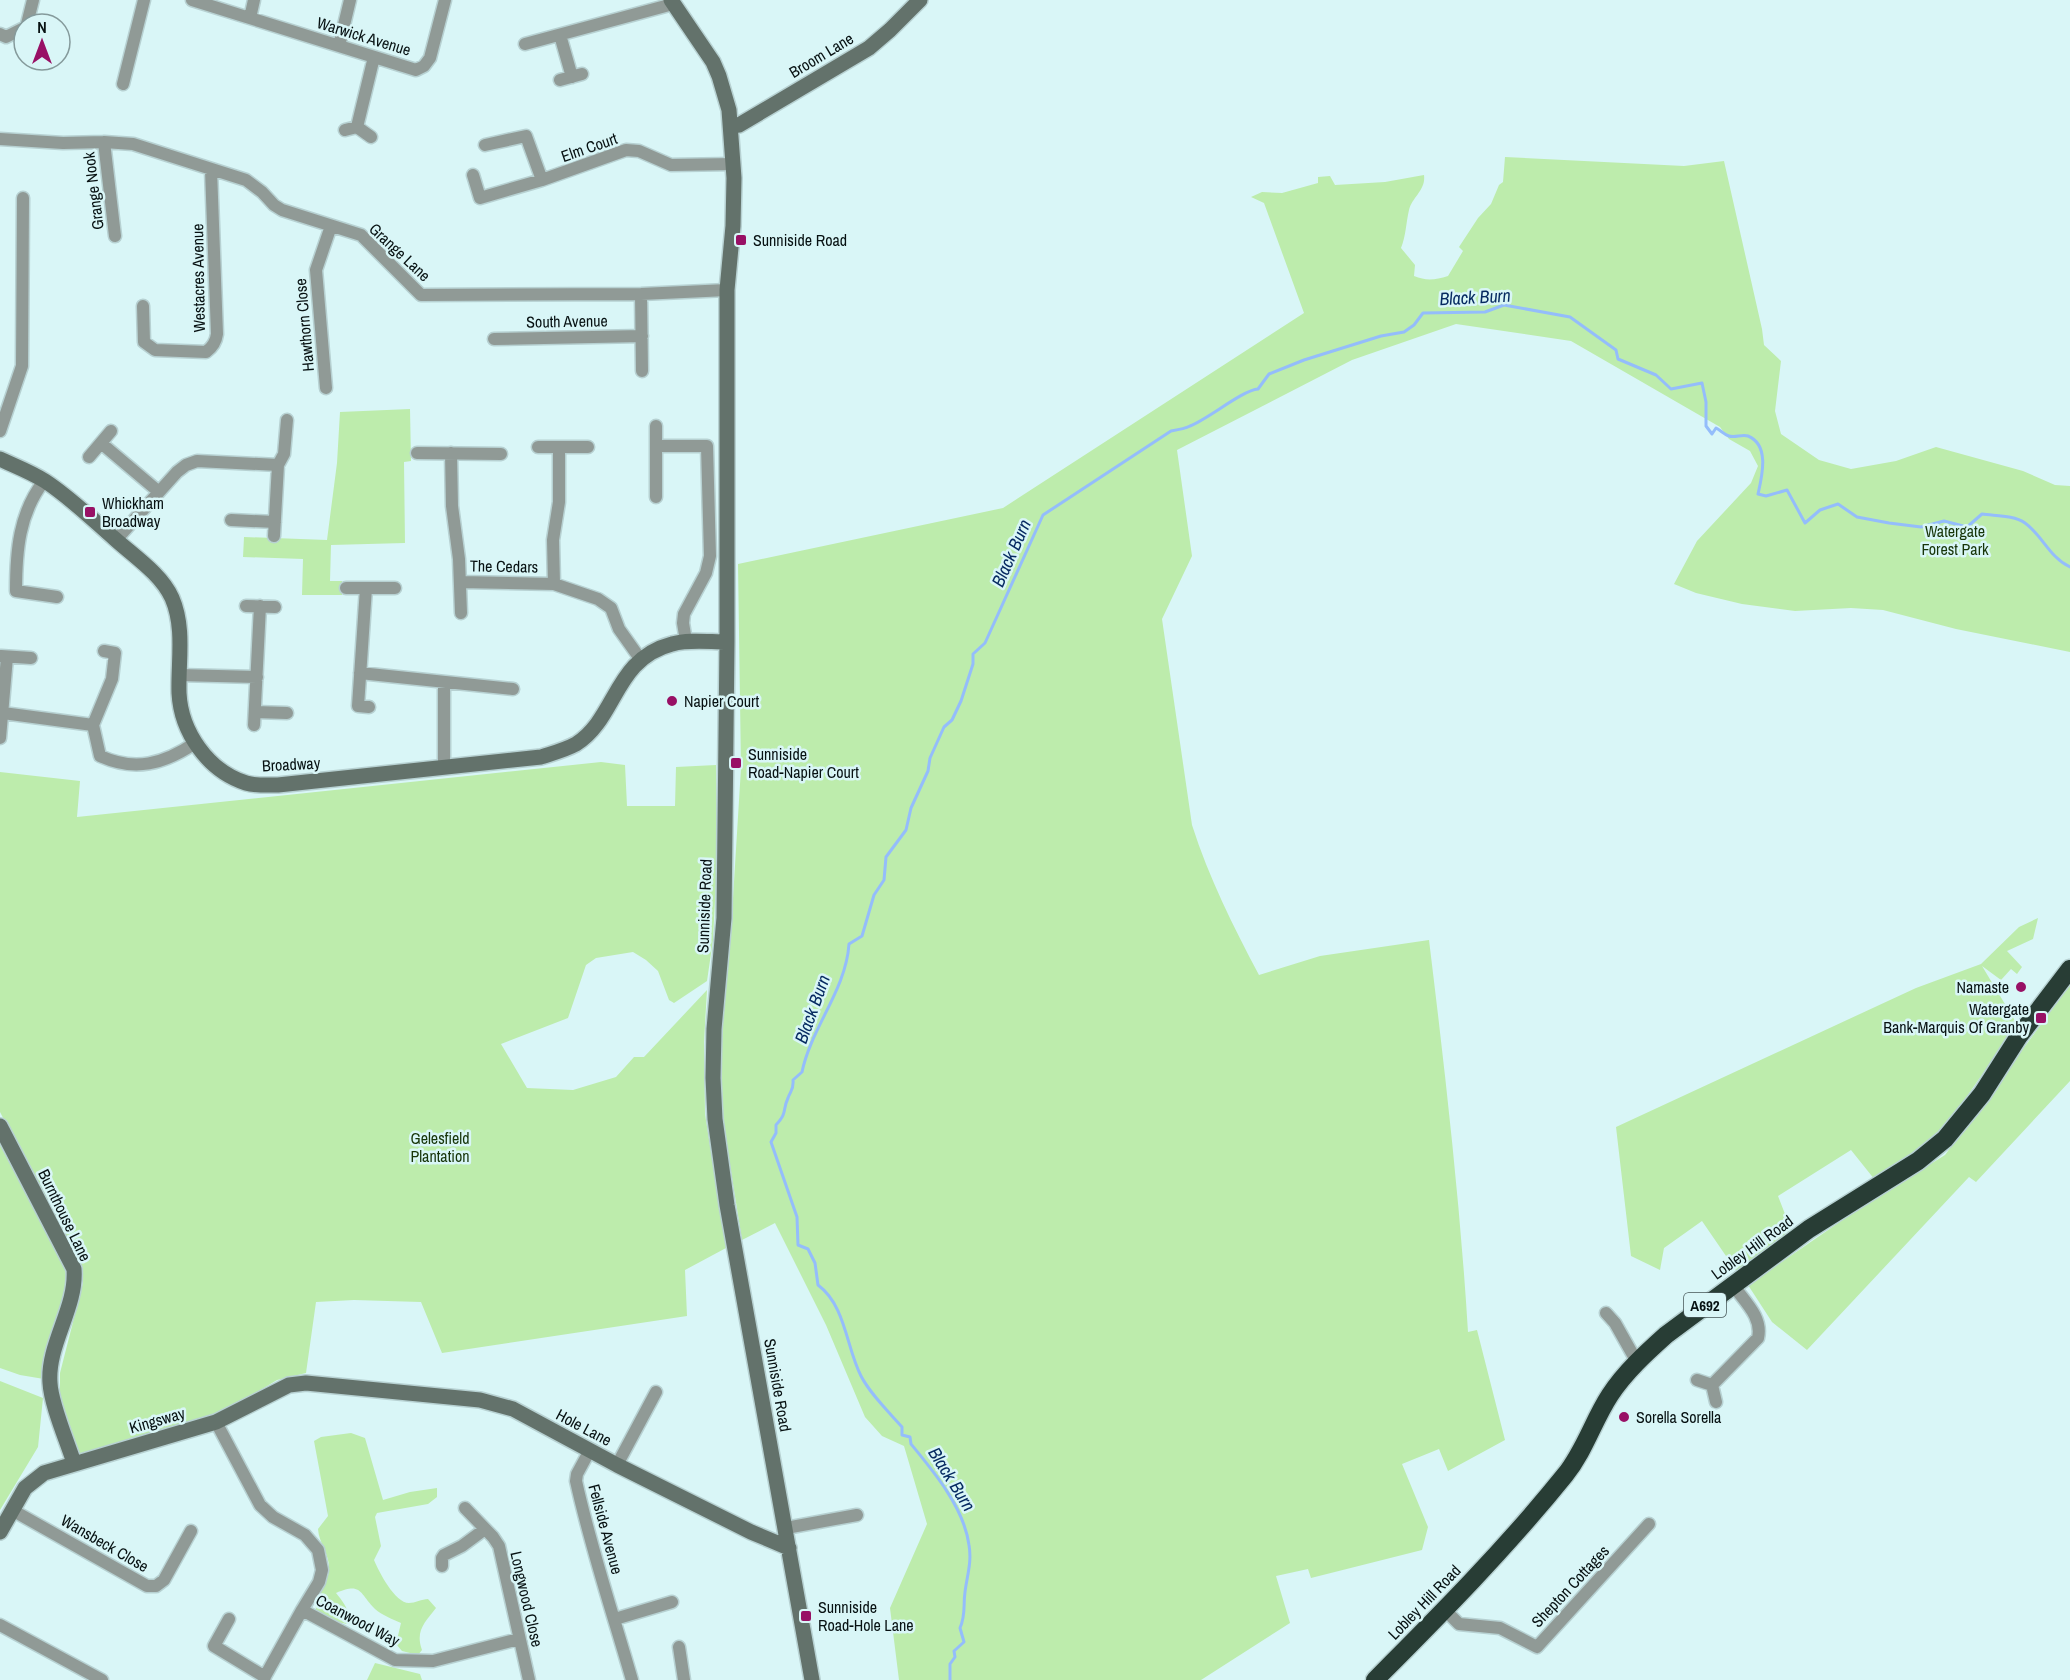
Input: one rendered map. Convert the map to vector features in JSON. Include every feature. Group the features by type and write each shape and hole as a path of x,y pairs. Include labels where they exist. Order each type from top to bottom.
{"highway":[{"name":"Lobley Hill Road","path":"1375,1680 1485,1566 1567,1472 1581,1451 1609,1396 1637,1362 1666,1335 1809,1229 1918,1161 1945,1139 1982,1094 2019,1036 2070,969"}],"street":[{"path":"123,84 144,0"},
{"name":"Warwick Avenue","path":"192,0 416,70 424,66 430,58 445,0"},
{"path":"250,18 255,0"},
{"path":"339,46 350,0"},
{"name":"Broom Lane","path":"731,126 739,125 869,48 920,0"},
{"path":"525,44 672,2"},
{"name":"Sunniside Road","path":"672,2 716,69 726,94 734,164 733,215 727,290 724,918 714,1029 715,1119 727,1205 812,1680"},
{"path":"560,35 571,77"},
{"path":"371,136 351,128 374,57"},
{"path":"491,146 526,136 542,180"},
{"name":"Grange Lane","path":"0,139 133,144 246,180 282,210 362,235 422,295 641,294 727,290"},
{"name":"Grange Nook","path":"104,142 115,236"},
{"name":"Elm Court","path":"473,175 480,198 542,180 626,150 639,151 671,165 734,164"},
{"name":"Westacres Avenue","path":"142,306 142,332 147,346 155,350 206,352 212,347 218,334 211,170"},
{"path":"0,431 22,366 23,198"},
{"name":"Hawthorn Close","path":"326,388 316,270 331,226"},
{"path":"641,294 642,371"},
{"name":"South Avenue","path":"494,339 642,336"},
{"path":"274,536 278,465 284,454 287,420"},
{"path":"657,426 657,497"},
{"path":"89,457 111,431"},
{"path":"101,443 159,492"},
{"path":"656,446 707,446 710,556 706,573 684,614 686,641"},
{"path":"538,447 588,447"},
{"path":"554,584 553,540 559,502 559,447"},
{"path":"417,453 501,454"},
{"name":"The Cedars","path":"451,453 452,506 461,582 554,584 598,599 611,608 619,629 641,660"},
{"name":"Broadway","path":"0,459 44,480 75,504 146,565 166,588 172,597 179,620 179,695 187,729 205,757 230,775 246,783 278,785 541,757 576,744 600,718 619,685 641,660 662,647 686,641 727,642"},
{"path":"116,540 177,472 186,465 197,461 278,465"},
{"path":"44,480 27,507 20,534 16,591 57,597"},
{"path":"231,519 275,522"},
{"path":"461,582 461,612"},
{"path":"346,588 395,588"},
{"path":"366,588 358,706 369,707"},
{"path":"246,606 275,607"},
{"path":"254,725 260,606"},
{"path":"104,651 115,653 112,679 93,724 100,756 111,761 156,763 173,757 195,743"},
{"path":"0,738 4,656 31,658"},
{"path":"360,673 513,689"},
{"path":"179,675 256,677"},
{"path":"444,682 444,768"},
{"path":"255,711 287,713"},
{"path":"3,713 93,724"},
{"name":"Burnthouse Lane","path":"0,1126 74,1269 72,1292 52,1362 49,1382 74,1463"},
{"path":"1712,1385 1758,1338 1757,1318 1733,1285"},
{"path":"1606,1313 1615,1323 1637,1362"},
{"path":"1697,1380 1712,1385"},
{"name":"Kingsway","path":"0,1532 26,1488 44,1473 216,1422 289,1385 306,1383 349,1386"},
{"path":"1712,1385 1716,1402"},
{"name":"Hole Lane","path":"349,1386 480,1400 513,1409 617,1465 751,1532 789,1548"},
{"path":"617,1465 656,1392"},
{"name":"Coanwood Way","path":"216,1422 260,1505 273,1517 305,1535 318,1550 322,1570 319,1582 302,1610 395,1660 433,1661 519,1639"},
{"name":"Fellside Avenue","path":"590,1450 577,1474 576,1481 587,1533 632,1680"},
{"name":"Longwood Close","path":"465,1508 499,1546 530,1680"},
{"name":"Wansbeck Close","path":"12,1510 147,1586 156,1586 164,1580 191,1531"},
{"path":"786,1528 857,1515"},
{"name":"Shepton Cottages","path":"1444,1609 1460,1624 1500,1628 1537,1647 1649,1524"},
{"path":"442,1566 444,1555 462,1546 485,1529"},
{"path":"615,1619 672,1602"},
{"path":"229,1619 214,1646 264,1678 302,1610"},
{"path":"0,1625 102,1680"},
{"path":"679,1647 684,1680"}],"green space":[{"name":"Watergate Forest Park","path":"1505,157 1684,166 1724,161 1764,345 1781,361 1775,411 1781,434 1819,460 1851,469 1896,461 1936,447 2023,471 2055,485 2070,486 2070,652 1956,629 1883,610 1851,608 1795,611 1742,604 1696,593 1674,584 1697,541 1751,483 1758,466 1750,451 1729,439 1720,427 1571,341 1456,324 1352,360 1177,450 1192,556 1162,619 1192,825 1222,902 1259,975 1320,956 1429,940 1452,1136 1468,1332 1477,1330 1505,1440 1448,1471 1439,1449 1402,1464 1428,1527 1422,1550 1311,1578 1308,1569 1276,1576 1290,1623 1201,1680 899,1680 890,1608 927,1524 904,1446 882,1436 865,1417 826,1325 775,1223 742,1240 723,1121 721,1048 741,768 738,564 1003,508 1304,313 1264,203 1251,197 1262,192 1282,193 1318,183 1318,177 1330,176 1335,185 1385,182 1424,175 1423,185 1409,210 1401,248 1415,265 1414,276 1435,279 1448,276 1463,251 1459,247 1478,218 1491,204 1499,185 1503,182"},
{"path":"410,409 411,461 404,462 405,543 331,545 330,581 342,581 342,595 302,595 303,559 243,557 244,537 327,540 337,463 340,412"},
{"name":"Gelesfield Plantation","path":"601,762 625,765 627,806 675,806 676,767 716,765 717,862 713,940 707,981 674,1003 669,1000 658,971 633,952 596,958 586,965 568,1018 501,1044 527,1088 573,1090 616,1077 634,1057 644,1057 707,990 704,1042 705,1114 726,1248 685,1270 687,1316 442,1353 421,1302 354,1300 316,1302 306,1373 277,1380 228,1410 80,1455 76,1453 60,1404 60,1373 83,1283 83,1268 0,1112 0,772 80,781 77,817"},
{"path":"2038,918 2033,939 2007,951 2022,967 2017,974 2011,969 2001,980 1982,966 2017,1024 1943,1131 1875,1180 1851,1150 1778,1196 1792,1232 1737,1272 1702,1221 1664,1248 1660,1270 1631,1256 1616,1127 1916,988 1981,964 2019,927"},
{"path":"2070,985 2070,1081 1976,1182 1969,1177 1807,1350 1772,1322 1748,1285 1860,1208 1945,1155"},
{"path":"0,1145 63,1263 68,1281 46,1360 44,1379 20,1375 0,1368"},
{"path":"0,1381 43,1398 38,1447 0,1510"},
{"path":"351,1433 365,1438 383,1500 410,1492 437,1488 437,1497 428,1504 377,1513 375,1517 381,1546 374,1560 388,1586 404,1602 411,1603 428,1599 436,1608 420,1632 422,1650 418,1655 402,1651 396,1644 401,1623 378,1611 356,1589 336,1593 347,1611 347,1624 329,1620 316,1610 317,1599 328,1575 329,1564 318,1529 328,1516 314,1441 321,1437"},
{"path":"375,1663 420,1674 422,1680 367,1680"}],"waterway":[{"name":"Black Burn","path":"950,1680 950,1664 955,1657 954,1651 964,1642 960,1628 964,1614 970,1557 966,1531 955,1504 911,1444 910,1437 902,1435 902,1427 861,1376 840,1315 827,1294 818,1285 815,1263 808,1249 798,1245 797,1217 771,1142 793,1088 793,1080 802,1072 806,1056 842,977 849,944 862,936 874,895 884,880 886,857 906,830 911,808 928,771 930,758 944,727 952,720 961,701 973,664 973,654 985,643 1043,515 1171,431 1185,428 1244,394 1258,389 1269,374 1304,360 1381,336 1404,332 1414,325 1423,313 1485,312 1504,305 1570,317 1616,350 1618,359 1656,375 1671,389 1702,383 1706,402 1706,426 1712,434 1716,428 1729,436 1748,436 1755,440 1763,462 1758,494 1766,496 1787,490 1805,523 1820,510 1838,504 1857,517 1921,527 1944,521 1967,527 1982,514 2010,517 2025,523 2057,558 2070,567"}],"place":[{"name":"Sunniside Road","path":"741,240"},
{"name":"Whickham Broadway","path":"90,512"},
{"name":"Napier Court","path":"672,701"},
{"name":"Sunniside Road-Napier Court","path":"736,763"},
{"name":"Namaste","path":"2021,987"},
{"name":"Watergate Bank-Marquis Of Granby","path":"2041,1018"},
{"name":"Sorella Sorella","path":"1624,1417"},
{"name":"Sunniside Road-Hole Lane","path":"806,1616"}]}
